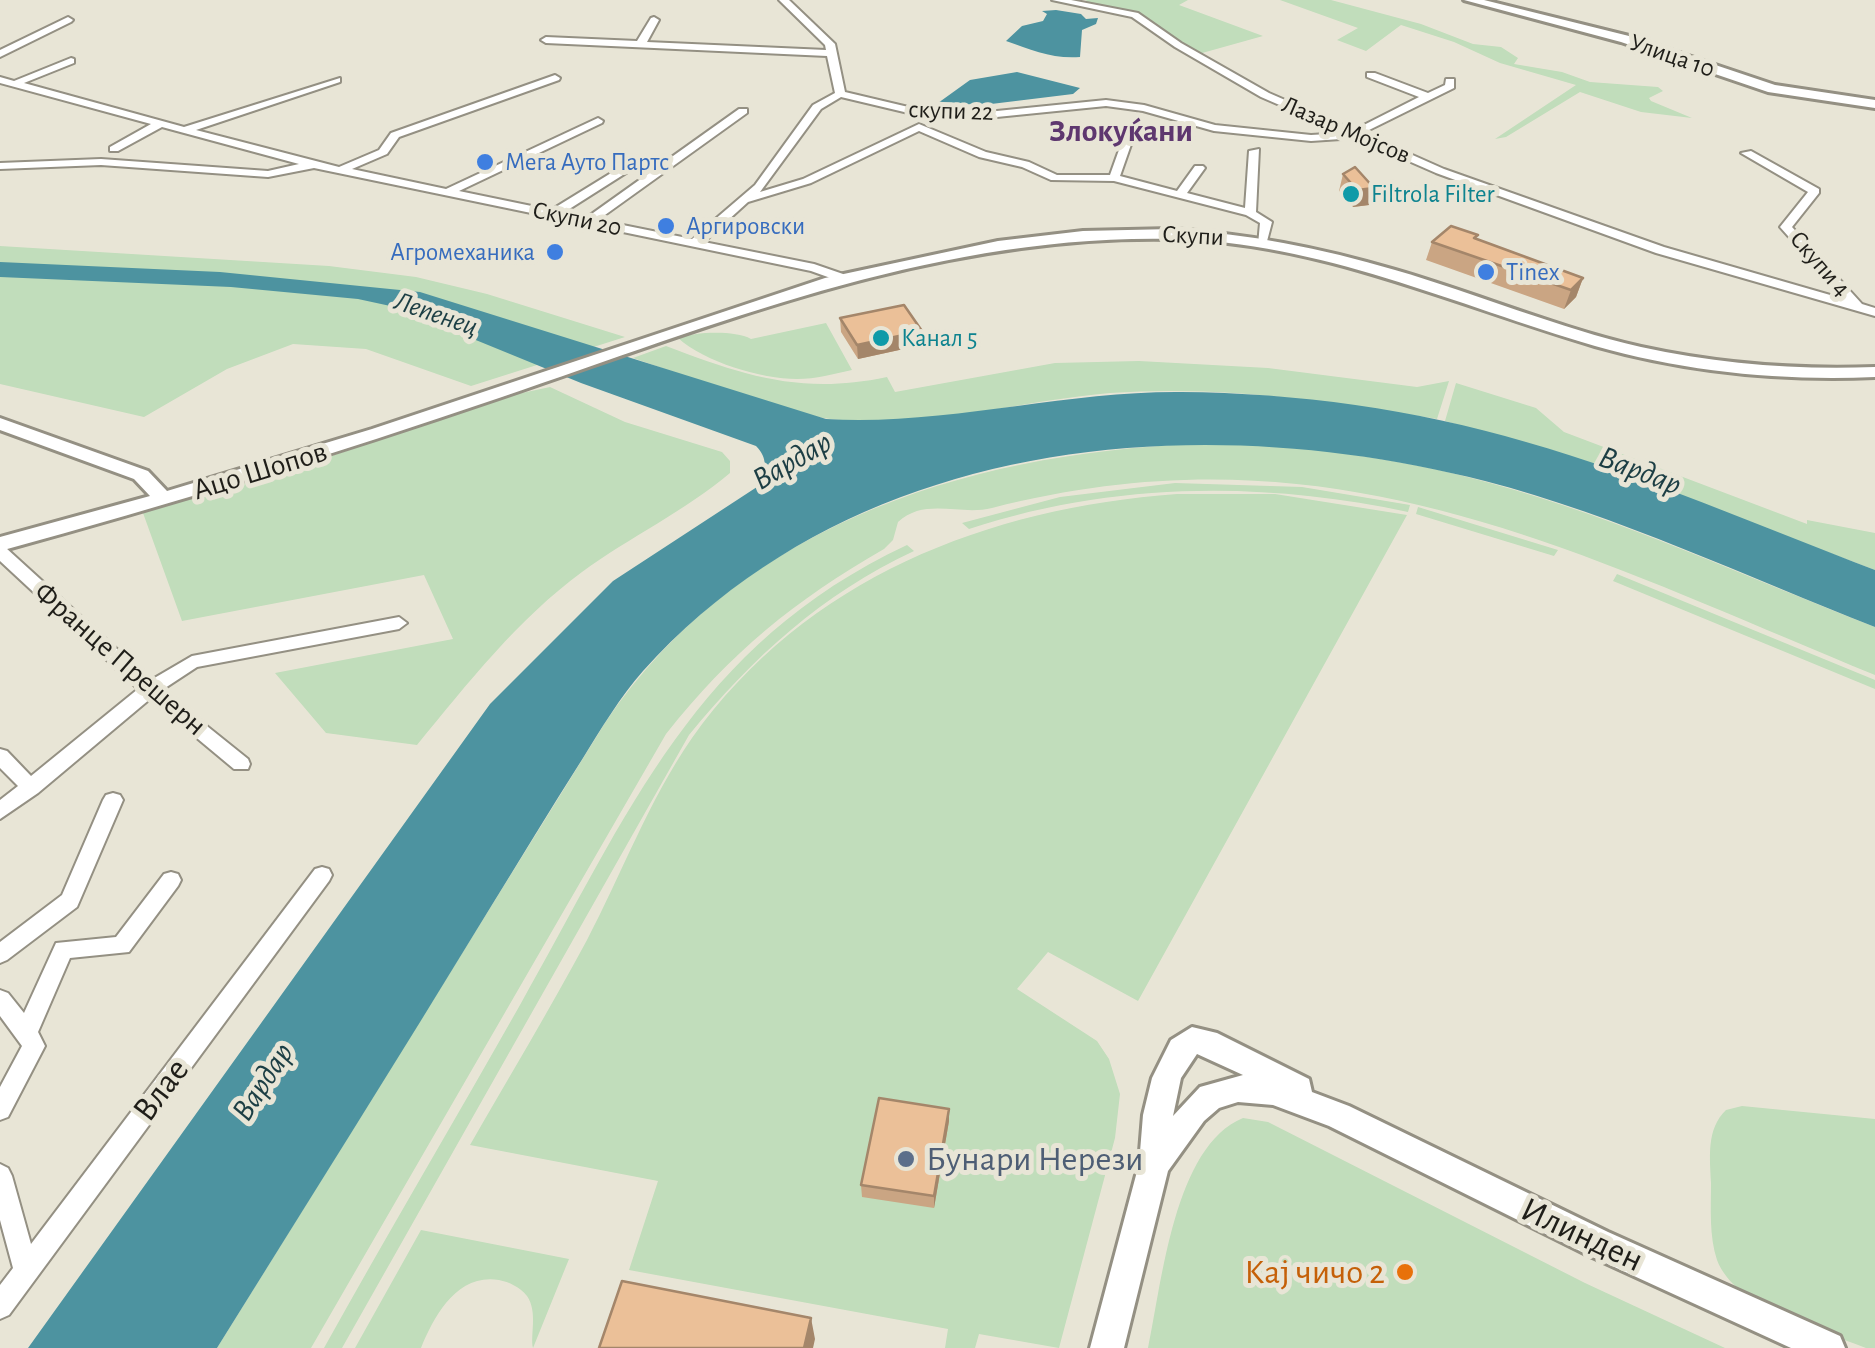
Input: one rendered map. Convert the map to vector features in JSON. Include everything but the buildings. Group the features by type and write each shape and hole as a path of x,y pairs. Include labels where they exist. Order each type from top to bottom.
{"street":[{"path":"696,242 776,166 817,107 840,94 834,53 784,0"},
{"name":"Лазар Мојсов","path":"1057,0 1138,16 1244,84 1440,172 1735,274 1875,312"},
{"name":"Улица 10","path":"1470,0 1625,38 1773,90 1875,104"},
{"path":"0,54 68,20"},
{"path":"640,45 654,20"},
{"path":"546,40 834,53"},
{"path":"14,84 71,61"},
{"path":"1371,75 1428,97"},
{"path":"370,144 555,78"},
{"name":"Скупи 20","path":"0,80 314,165 696,242 840,277"},
{"path":"182,131 336,80"},
{"path":"1357,134 1450,86 1450,80"},
{"name":"скупи 22","path":"840,94 920,120 1106,103 1144,108 1214,128 1310,138 1357,134"},
{"path":"589,221 743,111"},
{"path":"448,192 598,120"},
{"path":"744,200 807,182 920,120 984,155 1025,164 1055,178 1114,178 1250,212 1266,222 1262,242"},
{"path":"114,149 158,125"},
{"path":"340,170 383,152 395,135"},
{"path":"1114,178 1129,136"},
{"path":"1250,212 1255,151"},
{"name":"Cкупи 4","path":"1746,152 1814,191 1786,226 1857,306"},
{"name":"Скупи 20","path":"0,166 100,162 268,174 314,165"},
{"path":"553,214 630,166 613,164"},
{"path":"1181,193 1200,168"},
{"name":"Скупи","path":"516,386 633,342 840,277 961,250 1064,236 1178,234 1262,242 1376,267 1569,332 1662,356 1787,373 1875,372"},
{"name":"Ацо Шопов","path":"0,544 164,500 350,443 516,386"},
{"path":"0,424 142,475 164,500"},
{"name":"Франце Прешерн","path":"0,552 150,690 241,764"},
{"path":"0,811 150,690 192,662 399,623"},
{"path":"0,756 31,788"},
{"path":"0,954 70,901 113,800"},
{"name":"Влае","path":"0,1306 322,874"},
{"path":"27,1032 63,949 122,946 172,880"},
{"path":"0,1000 34,1046 0,1109"},
{"name":"Илинден","path":"1154,1164 1154,1135 1172,1063 1192,1040 1207,1042 1261,1068 1322,1102 1338,1116"},
{"name":"Илинден","path":"1154,1164 1202,1103 1229,1089 1273,1090 1338,1116 1596,1243 1828,1348"},
{"path":"1108,1348 1154,1164"},
{"path":"0,1176 26,1271"}],"green space":[{"path":"1087,0 1188,0 1179,5 1263,36 1195,55 1135,15 1082,4"},
{"path":"1280,0 1331,0 1421,24 1473,44 1501,47 1518,58 1514,64 1562,72 1590,82 1658,87 1663,91 1649,98 1651,101 1692,118 1641,112 1580,92 1506,137 1495,139 1576,85 1500,63 1454,42 1401,25 1366,51 1337,40 1358,28"},
{"path":"0,246 329,266 416,277 487,294 625,337 471,386 366,349 293,344 227,369 144,417 0,384"},
{"path":"826,323 852,370 804,379 767,376 718,362 678,338 714,333 751,339"},
{"path":"666,346 748,374 801,383 887,377 895,392 1055,363 1139,361 1268,368 1417,387 1449,381 1437,419 1274,396 1151,391 1075,397 935,418 865,421 830,419 783,409 633,358"},
{"path":"1456,383 1536,408 1564,432 1807,524 1807,520 1875,533 1875,570 1591,463 1445,421"},
{"path":"550,387 625,422 722,452 730,461 730,473 559,590 495,653 417,745 326,733 275,673 453,639 424,575 182,621 143,513 305,465 508,396"},
{"path":"1219,443 1389,460 1490,483 1588,514 1875,627 1875,675 1551,544 1447,512 1340,490 1231,480 1115,485 980,510 920,510 898,522 893,540 884,549 821,588 766,630 715,678 666,734 311,1348 217,1348 605,723 662,652 726,593 798,545 876,508 958,480 1043,460 1131,448"},
{"path":"1175,483 1302,487 1410,505 1408,512 1298,495 1187,491 1078,502 969,529 962,523 1060,497"},
{"path":"1177,494 1275,494 1407,515 1138,1001 1048,952 1017,989 1097,1041 1109,1059 1120,1094 1115,1138 1059,1348 979,1334 975,1348 945,1348 948,1329 629,1270 658,1181 470,1145 587,940 677,762 738,682 789,634 845,594 906,561 970,535 1106,502"},
{"path":"1418,507 1558,550 1554,556 1416,514"},
{"path":"907,545 914,551 849,587 791,630 738,679 689,735 342,1348 324,1348 596,866 674,740 720,684 772,632 834,586"},
{"path":"1617,574 1875,680 1875,689 1613,581"},
{"path":"1742,1106 1875,1119 1875,1348 1804,1325 1760,1304 1727,1277 1717,1260 1711,1222 1711,1144 1715,1126 1726,1110"},
{"path":"1243,1118 1268,1122 1585,1283 1725,1348 1148,1348 1166,1254 1186,1186 1201,1157 1220,1133"},
{"path":"421,1230 569,1259 533,1348 532,1309 527,1296 507,1282 484,1280 471,1283 449,1299 421,1348 355,1348"}],"water":[{"path":"1042,11 1081,14 1086,19 1098,18 1096,24 1082,30 1080,57 1051,55 1006,41 1022,26 1043,21 1047,14"},
{"path":"1017,72 1080,88 1073,94 983,105 938,103 970,80"},
{"path":"0,262 220,272 420,292 826,419 915,418 1092,397 1181,392 1312,400 1442,420 1570,455 1875,570 1875,627 1682,548 1535,495 1374,458 1261,446 1147,447 1035,460 926,488 823,532 728,592 643,671 597,736 217,1348 28,1348 490,704 613,581 760,485 765,464 756,446 581,383 395,307 358,299 231,287 0,277"}],"place":[{"name":"Мега Ауто Партс","path":"485,162"},
{"name":"Filtrola Filter","path":"1351,194"},
{"name":"Аргировски","path":"666,226"},
{"name":"Агромеханика","path":"555,252"},
{"name":"Tinex","path":"1486,272"},
{"name":"Канал 5","path":"881,338"},
{"name":"Бунари Нерези","path":"906,1159"},
{"name":"Кај чичо 2","path":"1405,1272"}],"district":[{"name":"Злокуќани","path":"1121,131"}],"water label":[{"name":"Лепенец","path":"436,314"},
{"name":"Вардар","path":"792,461"},
{"name":"Вардар","path":"1640,471"},
{"name":"Вардар","path":"263,1082"}]}
